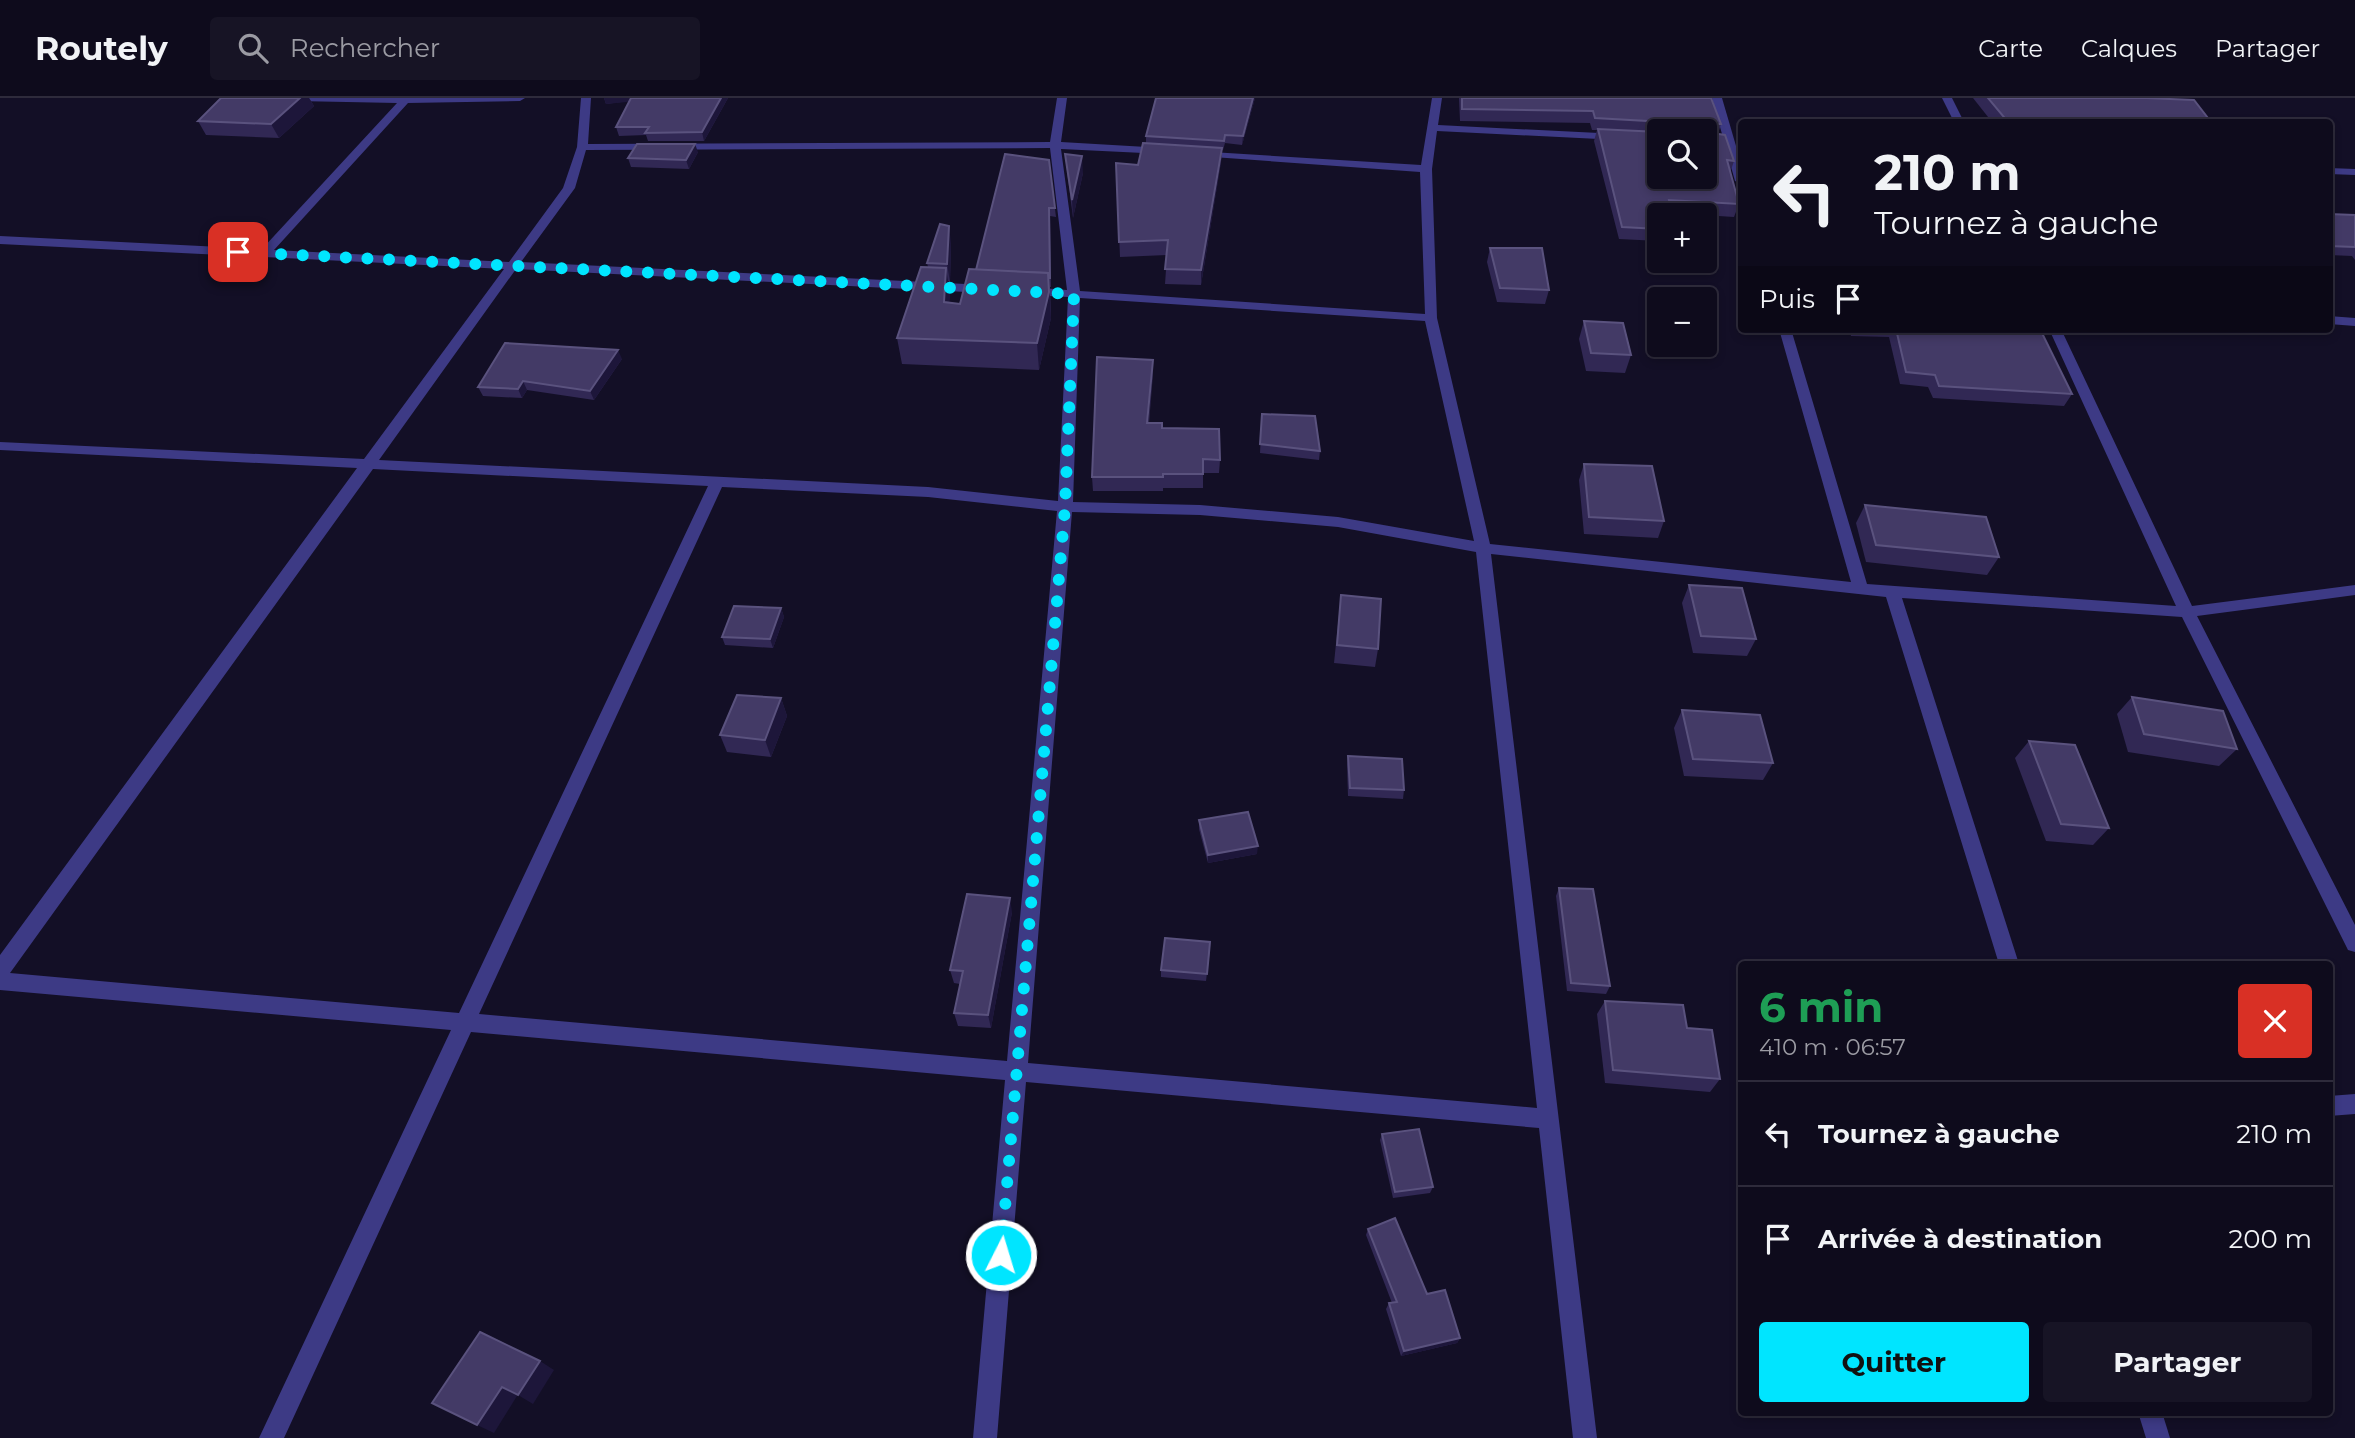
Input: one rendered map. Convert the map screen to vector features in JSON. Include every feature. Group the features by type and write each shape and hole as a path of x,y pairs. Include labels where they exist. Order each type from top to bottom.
{"street":[{"path":"296,98 520,98"},
{"path":"0,971 569,188 582,147 586,98"},
{"path":"985,1438 1065,507 1074,294 1055,145 1062,98"},
{"path":"1437,98 1426,169 1431,318 1483,548 1585,1438"},
{"path":"1717,98 1736,142 1717,142"},
{"path":"1947,98 1958,119"},
{"path":"265,253 405,100"},
{"path":"1433,128 1647,138"},
{"path":"582,147 1055,145 1175,151"},
{"path":"1189,152 1426,169"},
{"path":"2333,171 2355,172"},
{"path":"0,240 1074,294 1431,318"},
{"path":"2333,320 2355,322"},
{"path":"1786,333 1861,590"},
{"path":"2057,333 2187,612 2355,944"},
{"path":"0,446 928,492 1065,507 1200,510 1338,522 1483,548 1861,590 2187,612 2355,590"},
{"path":"271,1438 717,482"},
{"path":"1892,592 2008,961"},
{"path":"0,981 1549,1119"},
{"path":"2333,1106 2355,1104"},
{"path":"2151,1416 2158,1438"}],"building":[{"path":"221,98 300,98 271,124 198,121"},
{"path":"631,98 721,98 702,132 645,133 649,127 616,127"},
{"path":"1156,98 1253,98 1243,136 1225,135 1224,141 1146,136"},
{"path":"1462,98 1711,98 1721,124 1717,124 1717,119 1647,121 1595,118 1593,111 1462,109"},
{"path":"1988,98 2194,100 2209,119 2006,119"},
{"path":"1598,129 1647,131 1647,189 1717,189 1717,134 1725,135 1734,161 1727,160 1738,204 1669,200 1670,203 1647,203 1647,228 1622,227"},
{"path":"1143,143 1222,148 1201,270 1165,269 1168,240 1119,242 1116,163 1138,165"},
{"path":"637,144 695,144 686,160 628,158"},
{"path":"1005,154 1049,160 1055,208 1049,208 1050,278 1048,273 976,270"},
{"path":"1065,154 1082,156 1072,200"},
{"path":"2333,214 2355,215 2355,247 2333,246"},
{"path":"940,224 949,226 947,264 927,263"},
{"path":"1490,248 1542,248 1549,290 1500,288"},
{"path":"921,267 946,268 944,302 960,304 969,269 1048,273 1049,292 1037,343 897,338"},
{"path":"1584,321 1623,323 1631,355 1591,353"},
{"path":"1897,333 2042,333 2072,394 1939,386 1935,375 1906,372"},
{"path":"505,343 618,350 590,391 523,381 518,389 478,387"},
{"path":"1097,357 1153,360 1147,423 1162,423 1162,428 1219,429 1220,460 1203,459 1203,474 1092,477"},
{"path":"1262,414 1315,416 1320,451 1260,444"},
{"path":"1584,464 1652,466 1664,521 1589,517"},
{"path":"1865,505 1986,517 1999,557 1876,545"},
{"path":"1689,585 1742,588 1756,639 1701,636"},
{"path":"1341,595 1381,599 1378,649 1337,645"},
{"path":"734,606 781,608 770,639 722,637"},
{"path":"737,695 781,698 765,740 720,735"},
{"path":"2132,697 2223,711 2237,749 2144,734"},
{"path":"1682,710 1760,715 1773,763 1693,759"},
{"path":"2029,741 2075,745 2109,828 2061,824"},
{"path":"1348,756 1402,759 1404,790 1350,788"},
{"path":"1248,812 1258,846 1208,855 1199,820"},
{"path":"1559,888 1593,889 1610,986 1571,983"},
{"path":"967,894 1010,898 988,1015 954,1013 963,971 950,970"},
{"path":"1165,938 1210,942 1207,974 1161,970"},
{"path":"1605,1001 1683,1005 1687,1028 1712,1030 1720,1079 1613,1070"},
{"path":"1419,1129 1433,1187 1395,1192 1382,1134"},
{"path":"1395,1218 1427,1294 1445,1290 1460,1338 1404,1351 1389,1303 1397,1302 1368,1229"},
{"path":"480,1332 540,1361 518,1395 502,1387 477,1425 432,1403"}],"route":[{"path":"238,252 1074,294 1065,507 1001,1255"}]}
